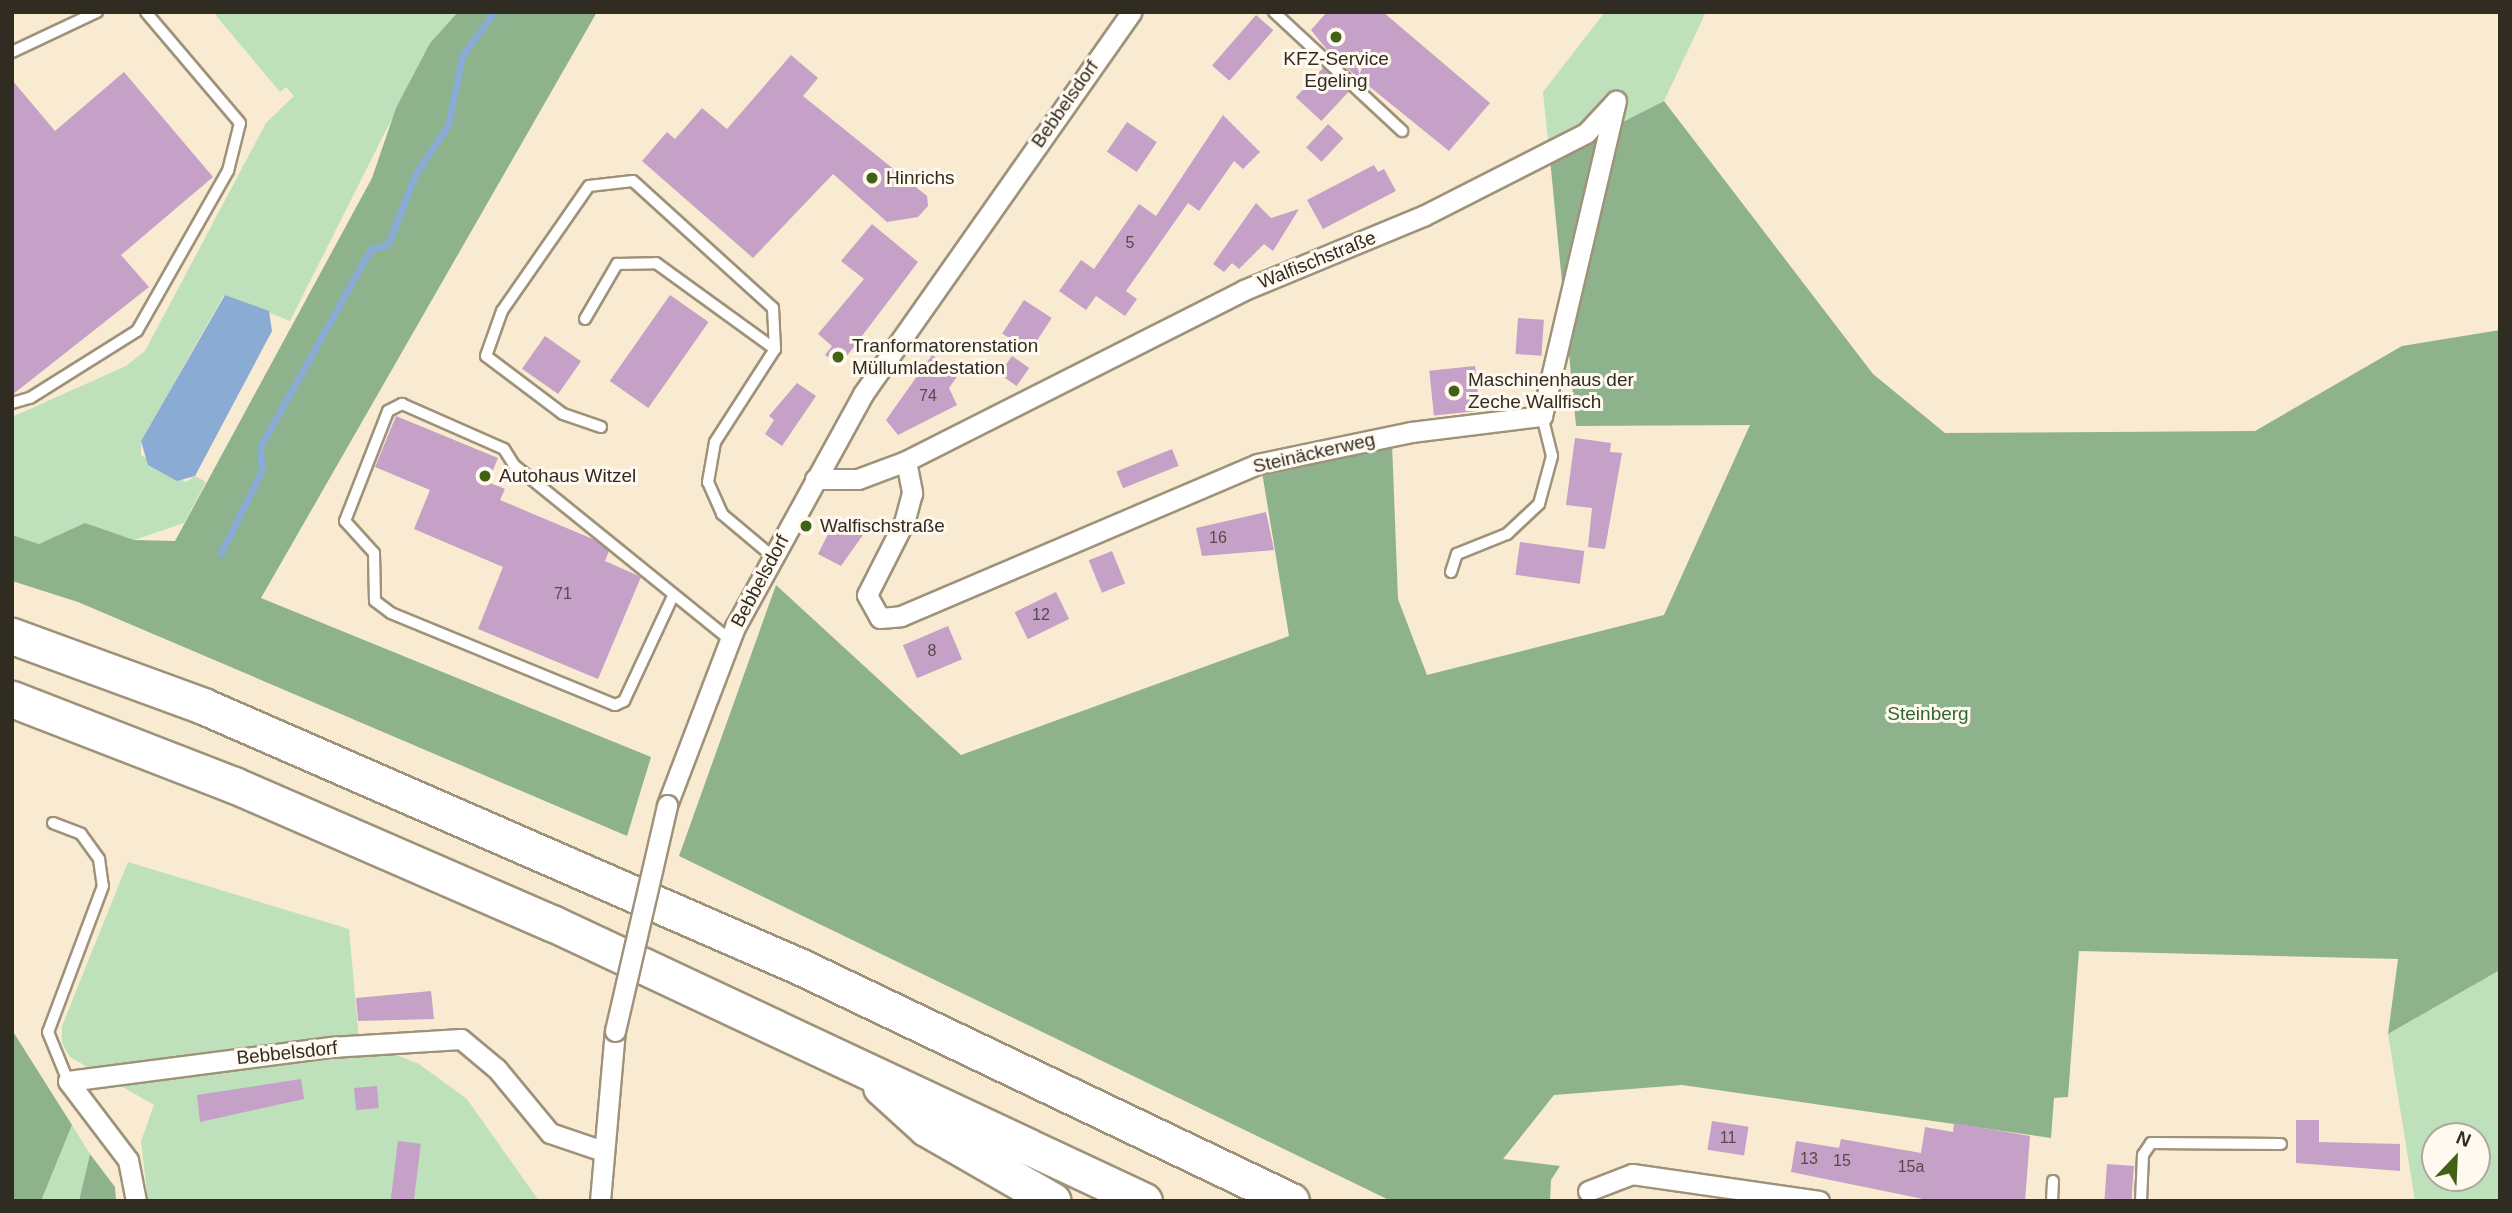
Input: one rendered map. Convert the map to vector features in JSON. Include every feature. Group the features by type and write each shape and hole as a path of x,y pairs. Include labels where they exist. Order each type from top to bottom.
{"highway":[{"path":"12,636 203,706 801,967 1291,1201"},
{"path":"12,699 247,790 855,1063 1144,1201"},
{"path":"855,1063 926,1128 1053,1201"}],"street":[{"name":"Bebbelsdorf","path":"600,1201 615,1031 667,804 729,639 772,556 863,394 1131,12"},
{"name":"Walfischstraße","path":"816,479 858,479 906,461 1244,290 1423,216 1586,133 1616,100 1542,416"},
{"name":"Steinäckerweg","path":"906,461 912,493 905,520 867,595 880,618 901,616 1258,464 1411,432 1542,416"},
{"name":"Bebbelsdorf","path":"68,1081 318,1049 461,1040 497,1069 551,1133 603,1151"},
{"path":"68,1081 128,1160 136,1201"},
{"path":"1588,1191 1632,1174 1819,1201"}],"lane":[{"path":"12,52 97,12"},
{"path":"12,403 30,398 137,331 228,171 240,123 146,12"},
{"path":"1274,12 1402,131"},
{"path":"601,428 563,414 486,356 502,311 589,186 634,181 774,308 775,349 715,442 708,465 708,482 722,514 772,556"},
{"path":"585,319 617,264 656,263 775,349"},
{"path":"673,596 624,701 615,705 391,613 375,601 373,553 345,521 388,411 402,404 504,449 514,465 729,639"},
{"path":"1451,572 1457,554 1507,534 1539,504 1552,456 1542,416"},
{"path":"53,823 81,834 99,859 103,886 48,1032 68,1081"},
{"path":"2141,1201 2143,1155 2151,1143 2281,1144"},
{"path":"2052,1201 2053,1181"}],"green space":[{"path":"213,12 458,12 430,43 290,321 224,295 141,441 141,455 186,482 195,476 206,482 184,523 134,540 85,524 39,544 12,535 12,417 126,366 145,351 266,123 294,96 286,87 280,92"},
{"path":"458,12 597,12 261,598 651,757 627,836 78,602 12,581 12,535 39,544 85,523 134,540 175,541 372,178 396,108 430,43"},
{"path":"1605,12 1706,12 1664,101 1550,159 1543,92"},
{"name":"Steinberg","path":"1664,101 1873,374 1945,433 2255,431 2402,346 2500,330 2500,970 2388,1034 2398,959 2079,951 2068,1097 2054,1098 2051,1138 1682,1085 1554,1095 1503,1159 1560,1166 1551,1180 1550,1201 1391,1201 679,856 776,585 961,755 1289,636 1262,472 1392,443 1398,599 1427,675 1664,615 1750,425 1576,426 1550,159"},
{"path":"128,862 349,929 359,1040 419,1064 467,1099 539,1201 148,1201 141,1141 154,1105 70,1057 62,1043 62,1026"},
{"path":"2500,970 2500,1201 2415,1201 2388,1034"},
{"path":"12,1030 72,1125 41,1201 12,1201"},
{"path":"72,1125 90,1154 79,1201 41,1201"},
{"path":"90,1154 115,1187 116,1201 79,1201"}],"water":[{"path":"225,295 269,311 272,331 195,476 177,481 148,465 141,441"}],"building":[{"path":"1327,12 1383,12 1490,103 1449,151 1333,57 1311,30"},
{"path":"1256,15 1273,30 1229,81 1212,66"},
{"path":"791,55 818,78 803,96 927,196 928,206 918,217 887,222 833,174 753,258 642,161 667,132 675,139 702,108 727,129"},
{"path":"1323,68 1349,92 1321,121 1296,97"},
{"path":"124,72 213,177 121,255 149,287 12,395 12,80 55,131"},
{"path":"1223,115 1260,152 1243,169 1234,161 1199,211 1188,203 1126,291 1137,299 1125,316 1096,296 1086,310 1059,291 1081,260 1094,269 1139,204 1156,216"},
{"path":"1127,122 1157,142 1137,172 1107,152"},
{"path":"1328,124 1343,138 1322,162 1306,147"},
{"path":"1374,165 1378,172 1384,169 1396,191 1323,229 1307,200"},
{"path":"1256,203 1271,218 1299,209 1273,251 1264,244 1239,269 1232,263 1224,272 1213,264"},
{"path":"872,224 918,262 840,365 825,355 832,346 818,334 864,279 841,261"},
{"path":"670,295 709,322 648,408 610,381"},
{"path":"1024,300 1052,318 1030,352 1002,334"},
{"path":"1518,318 1544,320 1541,356 1515,354"},
{"path":"545,336 581,361 558,394 522,369"},
{"path":"932,355 959,374 949,388 957,405 898,435 886,420"},
{"path":"1012,356 1029,368 1017,386 999,374"},
{"name":"Maschinenhaus der Zeche Wallfisch","path":"1475,366 1480,411 1434,416 1429,371"},
{"path":"797,383 816,396 782,446 765,434 774,420 769,416"},
{"path":"396,416 498,458 488,482 505,489 500,500 595,540 609,551 605,561 641,577 598,679 478,629 503,567 414,529 430,490 375,467"},
{"path":"1575,438 1611,443 1610,452 1622,453 1605,549 1588,547 1592,508 1566,505"},
{"path":"1172,449 1179,466 1123,488 1116,471"},
{"path":"1266,512 1274,550 1202,556 1196,528"},
{"path":"836,518 865,532 841,566 818,554"},
{"path":"1520,542 1584,551 1580,584 1515,575"},
{"path":"1112,551 1125,583 1102,593 1089,560"},
{"path":"1056,592 1069,619 1028,639 1015,612"},
{"path":"948,626 962,659 917,678 903,645"},
{"path":"431,991 434,1019 358,1021 356,998"},
{"path":"301,1079 304,1099 200,1122 197,1095"},
{"path":"377,1086 379,1108 356,1110 354,1088"},
{"path":"2296,1120 2319,1120 2319,1142 2400,1144 2400,1171 2296,1163"},
{"path":"1712,1121 1749,1127 1744,1155 1707,1150"},
{"path":"1954,1123 2030,1136 2025,1201 1933,1201 1791,1172 1796,1141 1839,1148 1841,1139 1921,1153 1925,1127 1953,1132"},
{"path":"398,1141 421,1144 414,1201 391,1201"},
{"path":"2107,1164 2134,1166 2131,1201 2104,1201"}],"waterway":[{"path":"221,553 262,470 260,447 370,250 388,244 415,175 448,125 462,56 494,12"}],"place":[{"name":"KFZ-Service Egeling","path":"1336,37"},
{"name":"Hinrichs","path":"872,178"},
{"name":"Tranformatorenstation Müllumladestation","path":"838,357"},
{"name":"Maschinenhaus der Zeche Wallfisch","path":"1454,391"},
{"name":"Autohaus Witzel","path":"485,476"},
{"name":"Walfischstraße","path":"806,526"}]}
